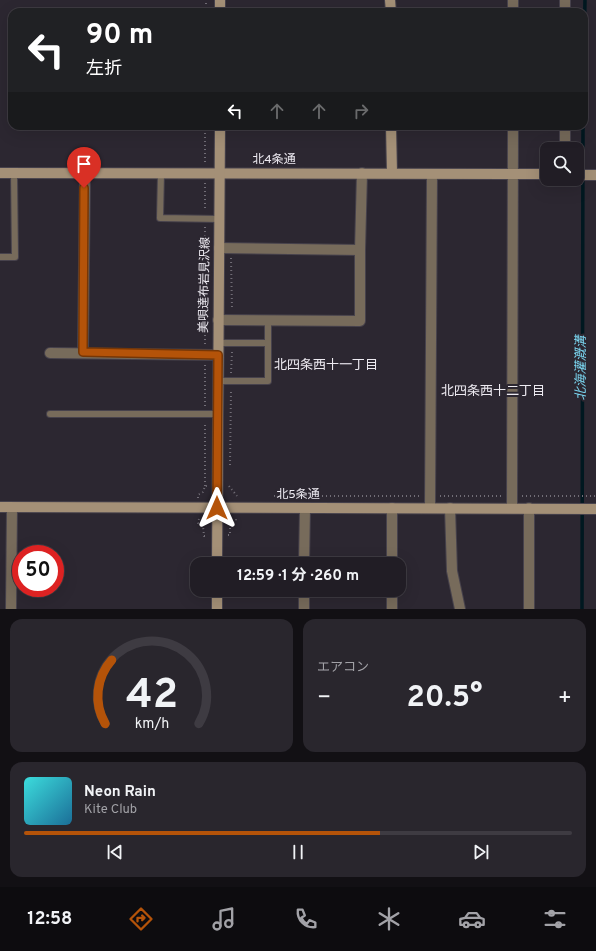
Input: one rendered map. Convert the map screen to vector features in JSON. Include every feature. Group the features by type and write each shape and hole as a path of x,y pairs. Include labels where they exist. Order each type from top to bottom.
{"street":[{"name":"美唄達布岩見沢線","path":"217,557 217,381 220,130"},
{"path":"391,130 392,173"},
{"path":"512,508 513,130"},
{"path":"565,130 565,142"},
{"name":"北4条通","path":"0,172 540,174"},
{"path":"83,352 85,172"},
{"path":"218,320 360,321 362,173"},
{"path":"430,508 432,174"},
{"path":"219,248 360,250"},
{"path":"50,353 83,352 218,355"},
{"name":"北5条通","path":"0,507 592,509"},
{"path":"11,609 12,507"},
{"path":"304,508 304,557"},
{"path":"392,508 392,557"},
{"path":"450,508 452,571 460,609"},
{"path":"529,508 529,609"},
{"path":"217,597 217,609"},
{"path":"304,597 304,609"},
{"path":"392,597 392,609"}],"lane":[{"path":"0,257 15,257 14,172"},
{"path":"161,173 160,218 219,219"},
{"path":"217,381 268,381 268,320"},
{"path":"218,343 268,343"},
{"path":"50,414 217,414"}],"path":[{"path":"205,130 205,486"},
{"path":"236,508 237,496"},
{"path":"268,496 596,496"}],"waterway":[{"name":"北海灌漑溝","path":"585,0 585,8"},
{"name":"北海灌漑溝","path":"582,609 583,130"}],"district":[{"name":"北四条西十一丁目","path":"326,366"},
{"name":"北四条西十二丁目","path":"493,392"}],"route":[{"path":"84,188 83,352 218,355 217,508"}]}
